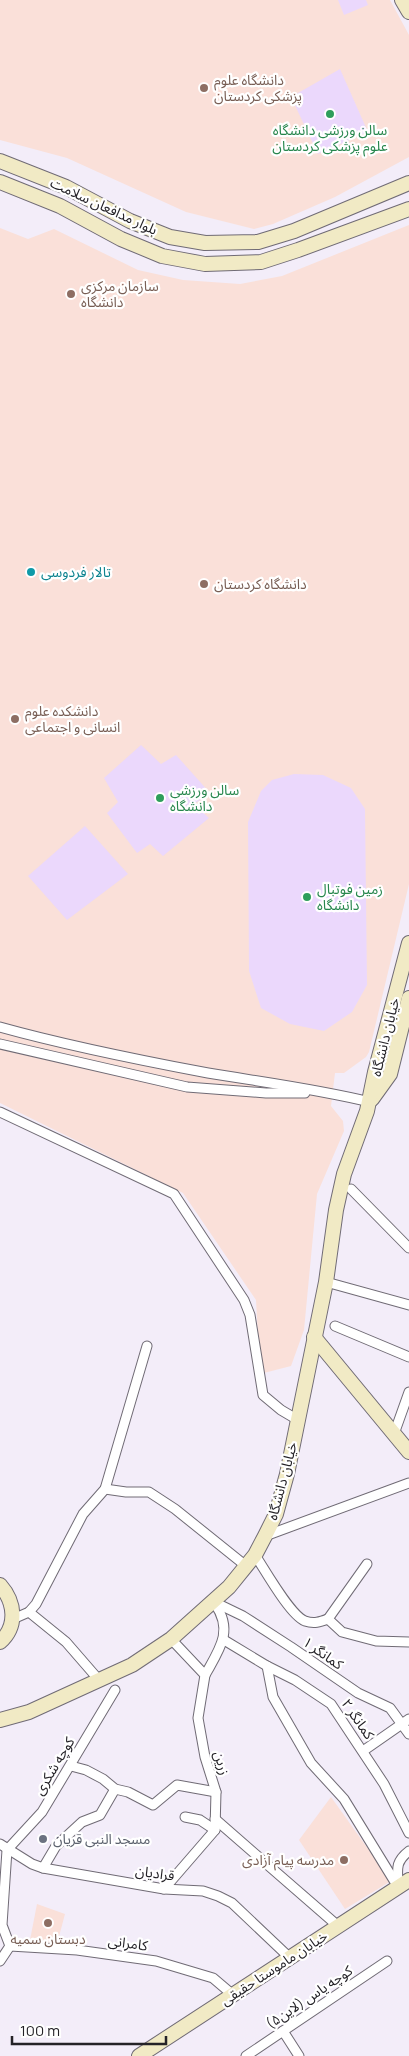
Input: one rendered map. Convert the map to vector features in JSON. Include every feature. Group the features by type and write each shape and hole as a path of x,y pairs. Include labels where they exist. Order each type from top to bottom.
{"street":[{"path":"402,0 409,12"},
{"name":"بلوار مدافعان سلامت","path":"0,161 66,187 130,221 170,237 205,244 258,242 294,231 409,183"},
{"name":"بلوار مدافعان سلامت","path":"0,182 60,206 121,239 162,256 205,264 261,262 409,209"},
{"name":"خیابان دانشگاه","path":"2,1718 29,1712 132,1665 171,1639 229,1587 250,1560 265,1536 276,1514 287,1474 326,1282 336,1210 344,1174 370,1102 374,1072 409,942"},
{"name":"خیابان دانشگاه","path":"370,1102 390,1074 409,998"},
{"path":"0,1027 42,1038 206,1072 370,1102"},
{"path":"38,1054 42,1038"},
{"path":"0,1044 187,1087 266,1093 333,1094"},
{"path":"0,1112 174,1194 244,1300 250,1315 263,1395 281,1410 298,1420"},
{"path":"351,1189 409,1248"},
{"path":"326,1282 409,1305"},
{"path":"335,1326 409,1357"},
{"path":"314,1337 409,1452"},
{"path":"13,1618 29,1612 36,1604 83,1514 102,1495 105,1489 147,1346"},
{"path":"394,1434 409,1392"},
{"path":"265,1536 409,1483"},
{"path":"105,1489 126,1492 149,1492 176,1509 250,1560 293,1611 304,1621 317,1623 328,1618 368,1564"},
{"path":"0,1585 7,1593 12,1605 13,1618 9,1630 0,1642"},
{"path":"214,1602 224,1616 224,1640"},
{"name":"کمانگر ۱","path":"214,1602 243,1616 358,1693 390,1708 405,1722 409,1734"},
{"path":"29,1612 66,1642 99,1680"},
{"path":"328,1618 342,1632 376,1641 409,1642"},
{"path":"171,1639 205,1676"},
{"name":"کمانگر ۲","path":"224,1640 267,1666 295,1680 331,1704 384,1784 409,1833"},
{"name":"زرین","path":"215,1830 216,1792 205,1757 198,1718 205,1676 224,1640"},
{"path":"267,1666 274,1697 311,1763 344,1799 404,1883"},
{"name":"کوچه شکری","path":"4,1847 42,1812 115,1690"},
{"path":"363,1751 405,1722"},
{"path":"71,1766 86,1770 103,1779 115,1789 128,1792 153,1805 177,1785 216,1792"},
{"path":"43,1868 56,1846 82,1822 100,1815 115,1789"},
{"path":"164,1889 215,1830 200,1820 185,1817"},
{"path":"215,1819 338,1926"},
{"path":"0,1961 10,1946 2,1926 4,1847"},
{"name":"قرادیان","path":"4,1847 32,1864 43,1868 164,1889 203,1891 218,1896 232,1903 290,1958"},
{"path":"404,1883 397,1867 400,1858 409,1851"},
{"name":"خیابان ماموستا حقیقی","path":"139,2056 404,1883"},
{"name":"کامرانی","path":"10,1946 77,1950 156,1961 213,1978 233,1995"},
{"name":"کوچه یاس (لاین۵)","path":"246,2056 387,1962"},
{"path":"283,2031 299,2056"}],"shaded area":[{"name":"دانشگاه علوم پزشکی کردستان","path":"0,0 390,0 409,35 409,157 335,197 273,224 254,229 186,212 67,158 0,140"},
{"path":"338,0 366,0 368,5 344,15"},
{"name":"سالن ورزشی دانشگاه علوم پزشکی کردستان","path":"340,69 368,132 318,154 291,97"},
{"name":"دانشگاه کردستان","path":"409,225 409,884 369,1052 366,1057 344,1073 335,1073 331,1106 343,1121 344,1131 317,1194 304,1330 291,1366 260,1374 256,1300 183,1193 0,1103 0,228 28,239 54,229 138,270 183,280 240,284 282,276"},
{"name":"سالن ورزشی دانشگاه","path":"141,745 161,764 176,755 210,793 194,804 209,818 163,856 150,844 137,853 107,813 118,802 104,778"},
{"name":"زمین فوتبال دانشگاه","path":"294,774 323,775 351,788 365,809 367,985 352,1012 324,1031 290,1024 261,1008 249,971 248,822 261,791 272,780"},
{"path":"85,826 128,874 67,920 28,876"},
{"name":"مدرسه پیام آزادی","path":"331,1797 391,1881 345,1909 299,1840"},
{"name":"دبستان سمیه","path":"37,1904 65,1914 57,1944 30,1940"}],"place":[{"name":"دانشگاه علوم پزشکی کردستان","path":"204,88"},
{"name":"سالن ورزشی دانشگاه علوم پزشکی کردستان","path":"330,114"},
{"name":"سازمان مرکزی دانشگاه","path":"71,294"},
{"name":"تالار فردوسی","path":"31,572"},
{"name":"دانشگاه کردستان","path":"204,584"},
{"name":"دانشکده علوم انسانی و اجتماعی","path":"15,719"},
{"name":"سالن ورزشی دانشگاه","path":"160,798"},
{"name":"زمین فوتبال دانشگاه","path":"307,897"},
{"name":"مسجد النبی قریان","path":"43,1839"},
{"name":"مدرسه پیام آزادی","path":"344,1860"},
{"name":"دبستان سمیه","path":"48,1923"}]}
